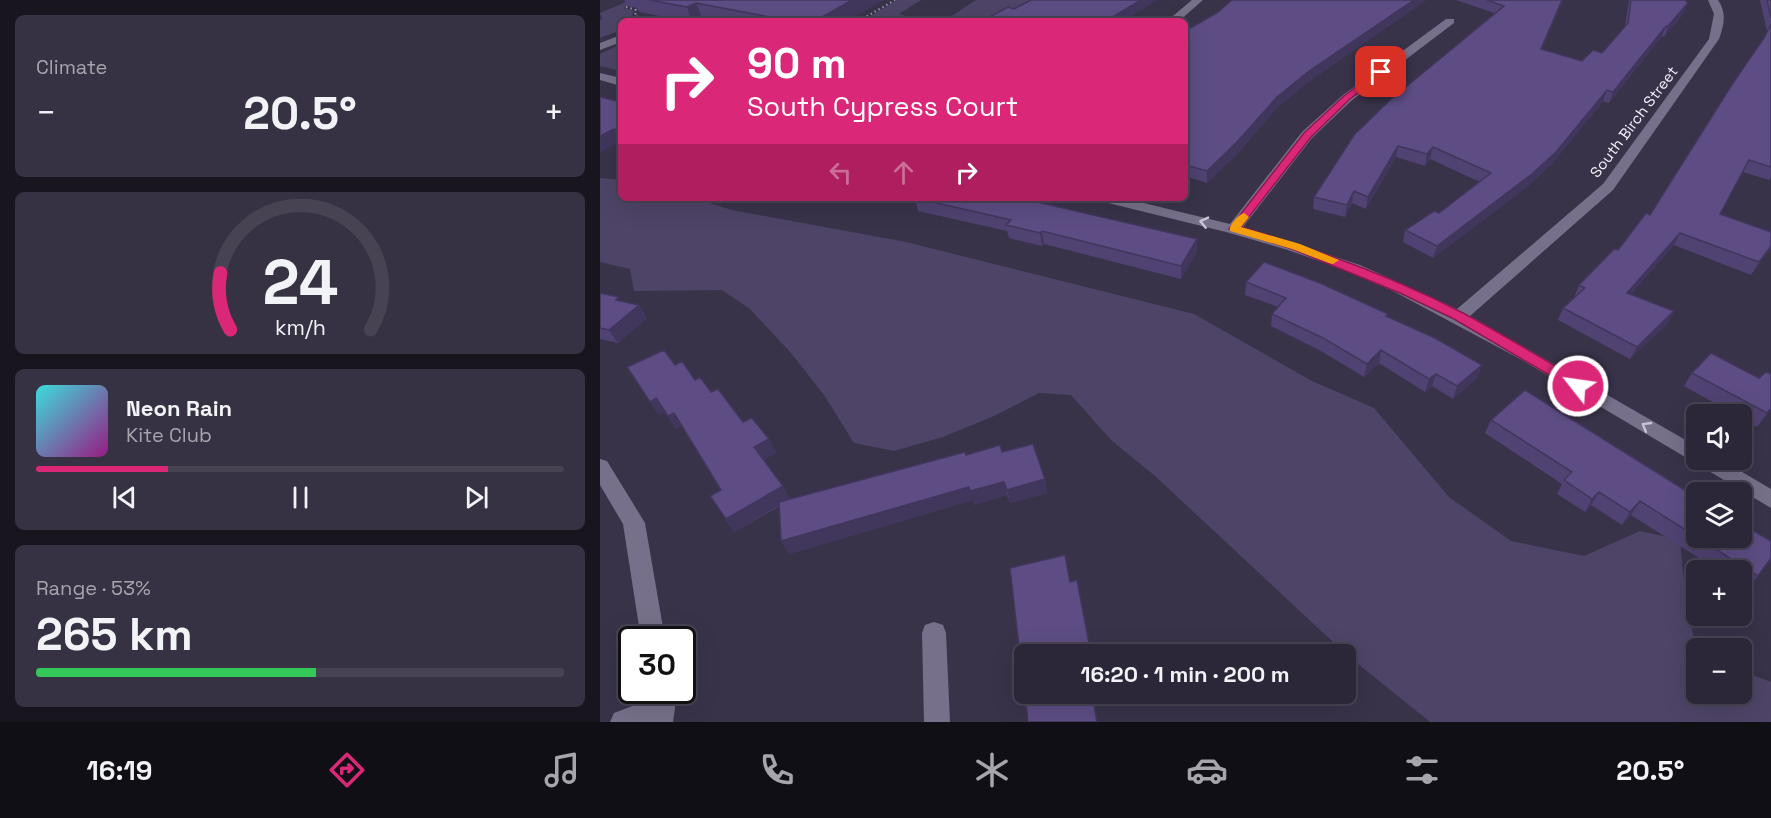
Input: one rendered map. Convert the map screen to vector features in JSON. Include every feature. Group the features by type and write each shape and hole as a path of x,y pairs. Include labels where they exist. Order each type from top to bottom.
{"street":[{"path":"1177,18 1198,0"},
{"name":"South Birch Street","path":"1459,316 1608,186 1714,39 1721,21 1713,0"},
{"path":"1234,229 1307,135 1347,98 1450,21"},
{"path":"600,47 618,39"},
{"path":"600,76 618,81"},
{"path":"1117,201 1296,246 1355,268 1459,316 1686,449"},
{"path":"600,467 634,523 651,626"},
{"path":"1722,470 1771,499"},
{"path":"934,633 937,722"},
{"path":"623,722 661,707"}],"path":[{"path":"864,18 895,0"},
{"path":"626,7 636,10 635,16 638,18"}],"shaded area":[{"path":"631,0 641,0 623,8 634,11 632,15 634,18 618,18 618,31 600,38 600,20 602,19 600,13"},
{"path":"897,0 921,0 899,14 905,16 904,18 867,18"},
{"path":"976,0 1040,0 1002,18 949,18"},
{"path":"618,45 618,70 600,66 600,54"},
{"path":"600,178 618,180 618,201 703,201 732,210 906,242 1194,314 1312,381 1374,408 1449,497 1511,541 1584,556 1640,531 1680,540 1686,594 1686,626 1691,626 1693,636 1696,638 1686,638 1686,704 1752,704 1752,675 1771,682 1771,722 1430,722 1356,662 1356,644 1335,644 1154,475 1112,441 1071,395 1039,393 994,416 943,437 894,451 854,443 824,395 791,353 750,309 722,290 634,291 630,269 600,262"}],"building":[{"path":"650,0 852,0 820,18 775,18 696,3 687,7"},
{"path":"1031,0 1141,0 1111,18 988,18 1008,7 1014,9"},
{"path":"1232,0 1414,0 1309,71 1277,97 1238,141 1207,171 1188,166 1188,29 1217,13"},
{"path":"1487,0 1562,0 1541,49 1582,61 1593,50 1602,53 1628,23 1631,0 1685,0 1688,3 1666,26 1613,92 1607,90 1556,152 1532,174 1437,246 1405,230 1434,211 1439,213 1491,173 1433,147 1427,154 1398,146 1368,197 1354,191 1347,205 1314,197 1354,135 1390,100 1504,6"},
{"path":"1767,0 1771,0 1771,18"},
{"path":"1771,24 1771,167 1749,160 1720,214 1771,232 1771,246 1759,262 1680,233 1627,293 1674,311 1637,347 1563,308 1585,288 1579,285 1614,249 1618,250 1646,213 1650,215"},
{"path":"600,97 618,101 618,130 614,129 600,136"},
{"path":"928,201 1033,201 1197,239 1181,266 1042,231 1040,233 1006,225 1011,220"},
{"path":"1264,262 1320,283 1388,314 1386,316 1435,338 1482,365 1457,386 1436,374 1429,379 1381,350 1367,364 1323,338 1272,314 1286,298 1246,282"},
{"path":"600,293 619,297 616,300 639,305 609,330 600,328"},
{"path":"664,350 675,365 682,361 695,380 700,377 711,392 718,389 743,422 752,418 769,439 754,447 783,486 726,519 710,496 721,490 674,413 668,416 656,398 650,402 627,367"},
{"path":"1711,353 1759,378 1766,372 1771,374 1771,408 1767,413 1692,373"},
{"path":"1525,390 1686,491 1686,531 1640,501 1630,512 1599,492 1592,499 1564,480 1572,472 1491,420"},
{"path":"1033,444 1045,479 1007,490 1004,482 970,491 969,487 781,541 779,502 965,452 966,455 1000,445 1002,452"},
{"path":"1752,530 1771,541 1771,558 1758,576 1752,572 1752,560 1733,560 1714,548 1752,548"},
{"path":"1065,555 1070,582 1077,580 1089,644 1019,644 1010,568"},
{"path":"1026,704 1094,704 1097,722 1028,722"}],"slow traffic":[{"path":"1244,217 1234,229 1296,246 1333,260"}],"route":[{"path":"1381,72 1347,98 1307,135 1234,229 1296,246 1355,268 1459,316 1578,386"}]}
